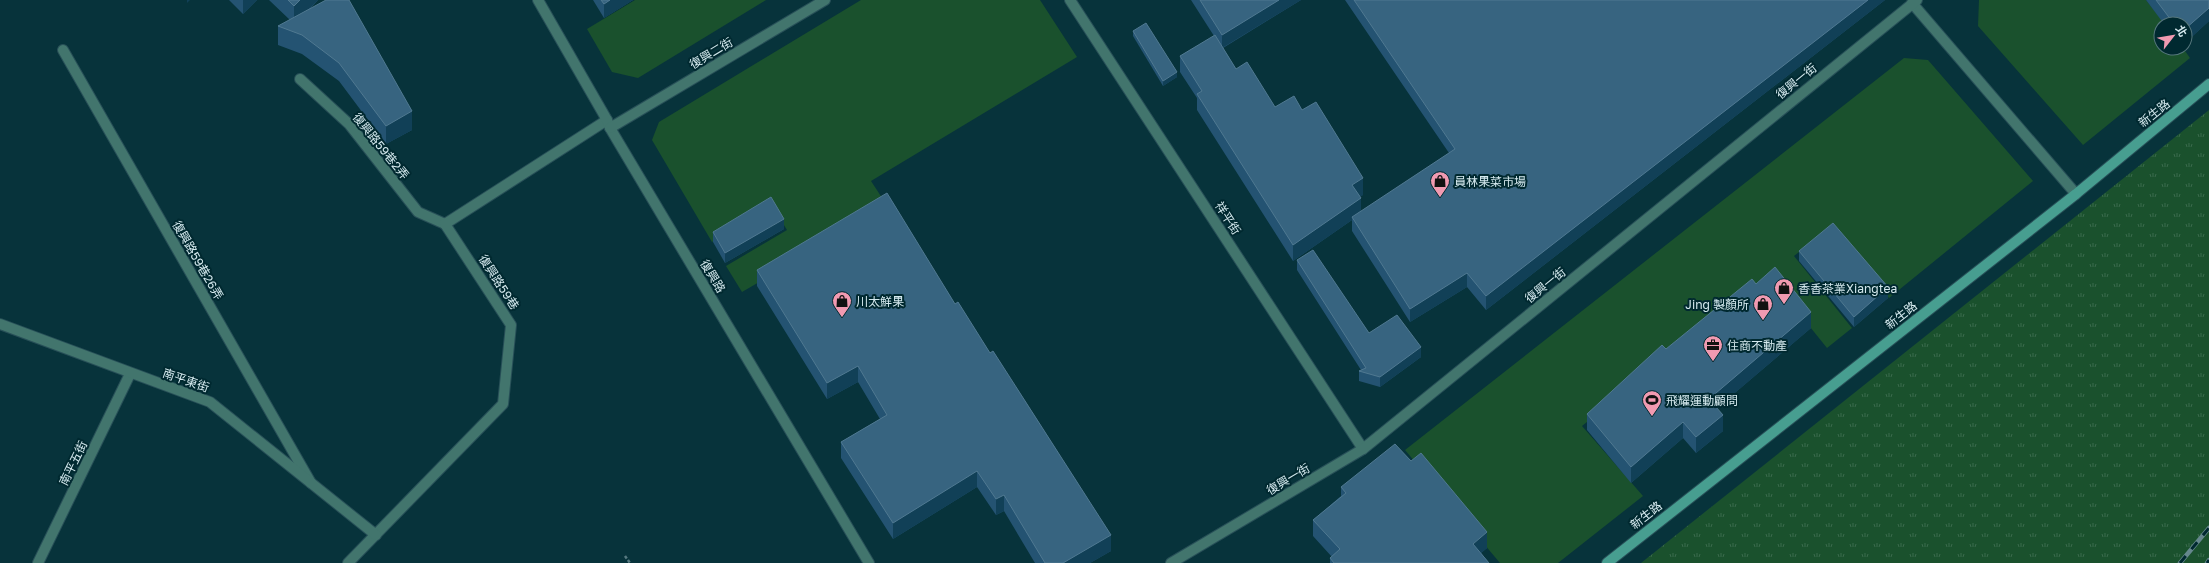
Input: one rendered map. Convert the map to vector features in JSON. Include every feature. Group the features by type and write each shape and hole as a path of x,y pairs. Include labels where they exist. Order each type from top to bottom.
{"street":[{"name":"復興路","path":"538,0 609,124 869,563"},
{"name":"復興二街","path":"609,124 825,0"},
{"name":"祥平街","path":"1070,0 1363,449"},
{"path":"1914,2 2076,194"},
{"name":"復興一街","path":"1171,563 1363,449 1914,2"},
{"name":"復興路59巷26弄","path":"63,50 311,483"},
{"name":"復興路59巷2弄","path":"300,78 349,124 418,212 445,224"},
{"name":"新生路","path":"1607,563 2076,194 2209,84"},
{"path":"445,224 609,124"},
{"name":"復興路59巷","path":"348,563 503,404 511,325 445,224"},
{"name":"南平東街","path":"0,324 130,374 210,402 376,535"},
{"name":"南平五街","path":"38,563 130,374"}],"path":[{"path":"625,556 630,563"}],"green space":[{"path":"635,0 766,0 638,78 612,72 587,29"},
{"path":"861,0 1040,0 1077,57 871,181 888,207 742,292 726,266 787,230 772,206 712,242 652,140 659,122"},
{"path":"1979,0 2146,0 2159,16 2153,16 2153,56 2189,56 2190,58 2083,145 1978,26"},
{"path":"1904,58 1928,60 2033,181 1889,298 1831,227 1794,256 1852,328 1827,348 1769,276 1582,426 1643,496 1558,563 1500,563 1405,450"},
{"path":"2209,110 2209,563 1641,563"}],"building":[{"path":"288,0 300,0 294,6"},
{"path":"326,0 349,0 412,111 386,126 339,63 302,35 278,26"},
{"path":"601,0 610,0 604,4"},
{"path":"1200,0 1279,0 1222,35"},
{"path":"1354,0 1868,0 1486,296 1467,273 1410,309 1352,217 1455,149"},
{"path":"2156,0 2209,0 2209,8 2193,22 2193,16 2168,16"},
{"path":"1146,23 1177,72 1163,81 1133,31"},
{"path":"1215,35 1236,69 1247,62 1275,107 1294,96 1302,110 1316,102 1363,178 1352,185 1361,198 1293,245 1197,94 1202,91 1180,56"},
{"path":"887,193 955,304 958,302 990,353 993,351 1111,535 1063,563 1045,563 1004,495 996,499 977,471 893,523 841,442 887,415 858,366 827,383 757,270"},
{"path":"771,197 784,219 725,253 713,232"},
{"path":"1833,223 1888,287 1854,317 1799,251"},
{"path":"1313,250 1369,333 1397,315 1421,347 1380,377 1359,371 1366,368 1297,260"},
{"path":"1775,267 1811,312 1709,399 1723,415 1696,437 1683,422 1631,467 1587,414 1662,345 1666,349 1752,279 1756,284"},
{"path":"1395,444 1411,461 1421,453 1487,532 1473,544 1489,563 1334,563 1330,558 1340,549 1313,520 1346,493 1341,487"}],"railway":[{"path":"2180,563 2209,528"}],"place":[{"name":"員林果菜市場","path":"1440,198"},
{"name":"香香茶業Xiangtea","path":"1784,305"},
{"name":"川太鮮果","path":"842,318"},
{"name":"Jing 製顏所","path":"1763,321"},
{"name":"住商不動產","path":"1713,362"},
{"name":"飛耀運動顧問","path":"1652,417"}]}
